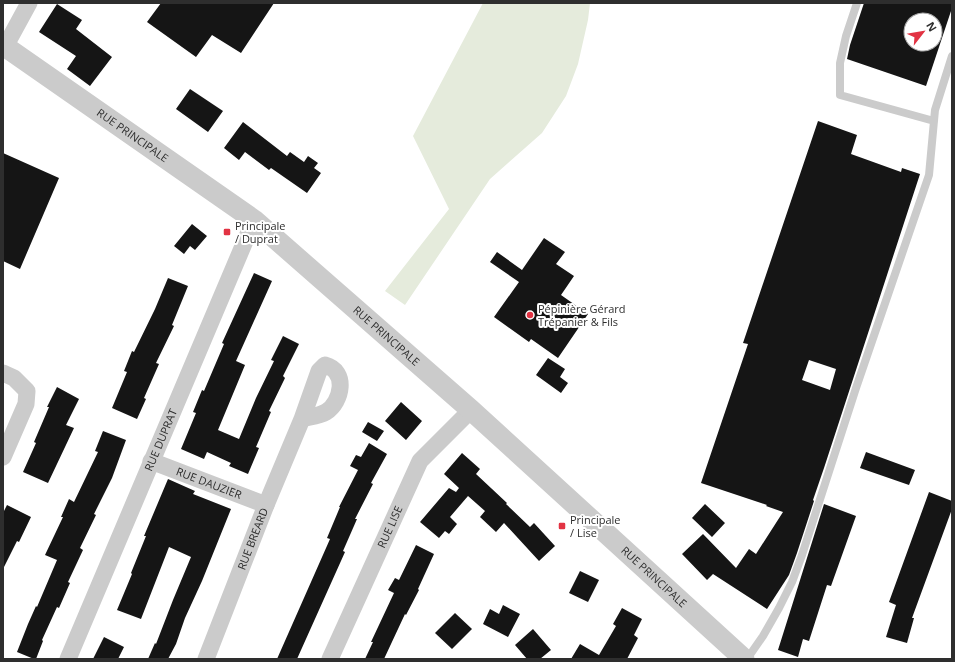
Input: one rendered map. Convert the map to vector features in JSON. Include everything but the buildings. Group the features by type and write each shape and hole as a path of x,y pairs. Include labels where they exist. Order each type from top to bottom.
{"street":[{"path":"4,46 29,3"},
{"name":"RUE PRINCIPALE","path":"4,46 254,220 472,410 745,659"},
{"name":"RUE DUPRAT","path":"68,659 254,220"},
{"path":"3,373 14,378 27,391 26,404 3,457"},
{"name":"RUE LISE","path":"330,659 420,461 472,410"},
{"name":"RUE BREARD","path":"206,659 266,505 302,419"},
{"name":"RUE DAUZIER","path":"151,461 266,505"}],"lane":[{"path":"857,3 846,36 840,63 840,95 934,121"},
{"path":"745,659 763,636 779,608 792,582 802,555 856,388 928,175 934,110 952,56"}],"green space":[{"path":"483,3 590,3 588,20 578,64 566,96 542,133 490,179 405,305 385,291 449,209 413,136"}],"place":[{"name":"Principale / Duprat","path":"227,232"},
{"name":"Pépinière Gérard Trépanier & Fils","path":"530,315"},
{"name":"Principale / Lise","path":"562,526"}]}
